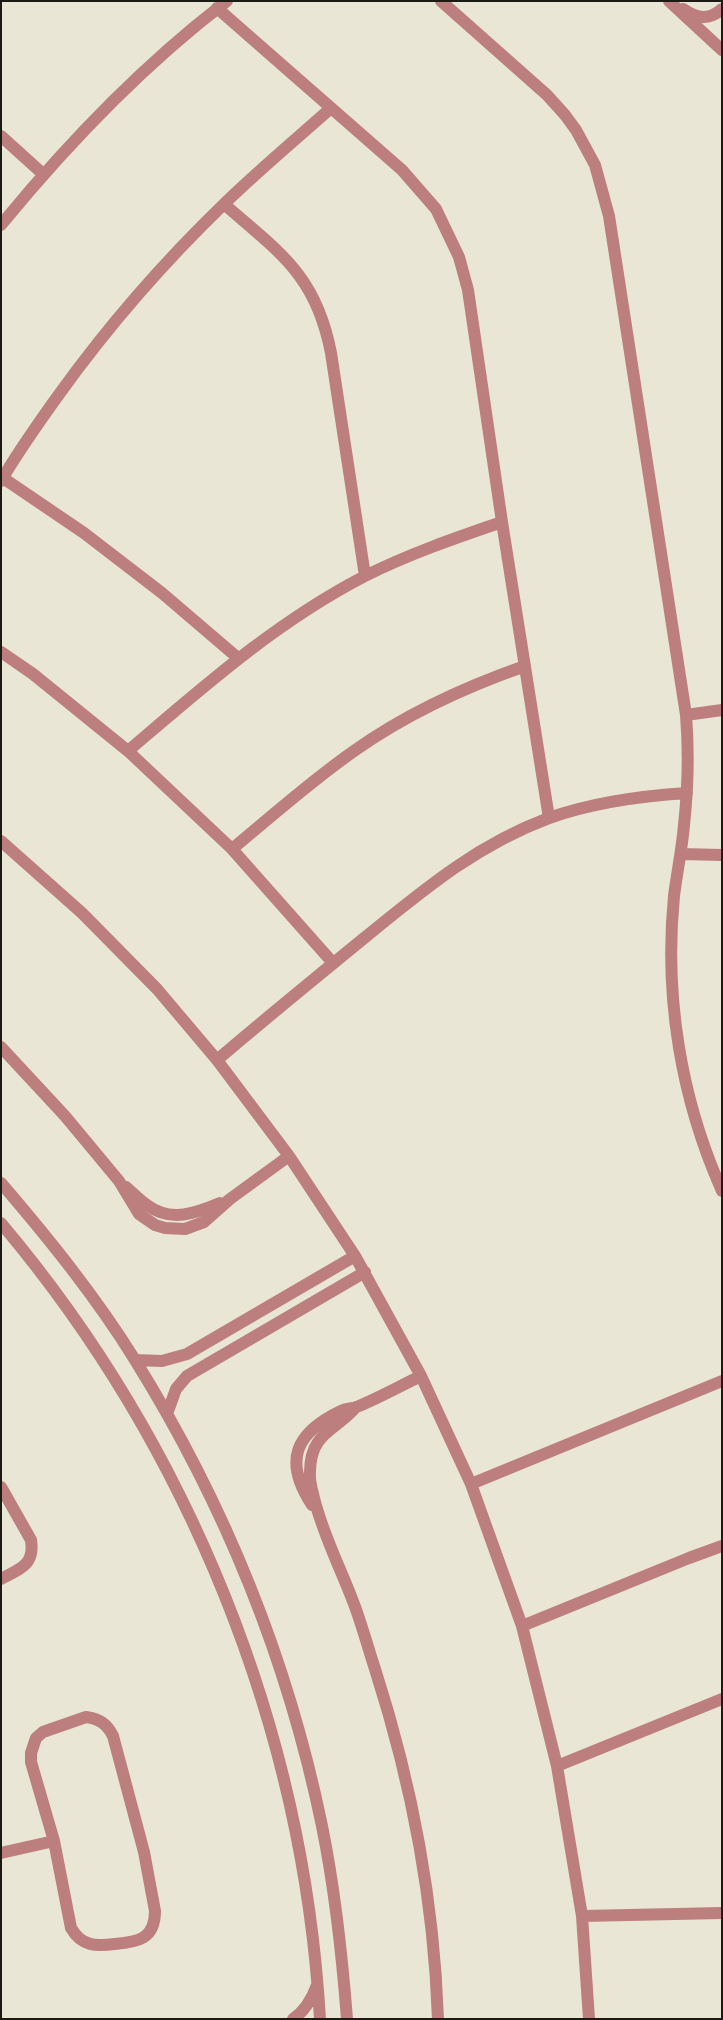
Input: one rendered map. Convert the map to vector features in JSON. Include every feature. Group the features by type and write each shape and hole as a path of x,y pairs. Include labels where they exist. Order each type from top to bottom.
{"street":[{"path":"441,1 548,95 576,130 595,165 609,216 686,715 688,741 687,792 681,854 674,895 671,945 674,1014 678,1043 693,1111 703,1144 722,1191"},
{"path":"670,1 697,17 711,16 722,9"},
{"path":"670,1 722,50"},
{"path":"1,225 43,174 126,87 170,46 222,5 331,108 402,170 436,210 459,257 468,290 502,522 549,818"},
{"path":"238,658 162,593 84,533 2,479 42,418 83,361 122,313 175,254 224,204 331,108"},
{"path":"1,136 43,174"},
{"path":"224,204 292,265 307,284 327,329 365,576"},
{"path":"128,751 238,658 321,600 365,576 432,546 502,522"},
{"path":"1,652 33,674 128,751 232,849 333,963"},
{"path":"232,849 325,771 387,729 453,694 487,679 525,666"},
{"path":"686,715 722,710"},
{"path":"217,1060 428,885 467,859 507,837 549,818 614,800 687,792"},
{"path":"1,841 82,913 157,989 217,1060 289,1156 355,1256 421,1376 471,1484 522,1626 557,1766 582,1916 589,2019"},
{"path":"681,854 722,855"},
{"path":"1,1047 65,1116 118,1181 139,1214 151,1223 165,1228 185,1229 195,1226 210,1217 230,1199 289,1156"},
{"path":"1,1183 77,1276 135,1360 194,1463 221,1517 253,1592 283,1677 304,1747 322,1826 334,1893 347,2019"},
{"path":"1,1223 50,1284 117,1382 148,1433 183,1501 215,1570 243,1641 284,1779 299,1845 310,1911 320,2019"},
{"path":"135,1360 162,1361 179,1358 355,1256"},
{"path":"167,1414 176,1388 188,1376 365,1272"},
{"path":"248,1318 257,1334"},
{"path":"421,1376 356,1408 323,1435 313,1452 310,1481 318,1513 355,1606 385,1702 409,1799 427,1898 438,2019"},
{"path":"471,1484 722,1382"},
{"path":"1,1487 31,1540 32,1548 27,1563 21,1569 1,1578"},
{"path":"522,1626 722,1546"},
{"path":"557,1766 722,1698"},
{"path":"86,1717 95,1718 109,1728 130,1794 144,1852 155,1911 155,1920 148,1934 133,1942 97,1946 89,1945 75,1935 71,1928 54,1841 31,1762 32,1745 36,1738 50,1728 86,1717"},
{"path":"1,1853 54,1841"},
{"path":"582,1916 722,1913"},
{"path":"292,2019 306,2007 318,1983"}]}
